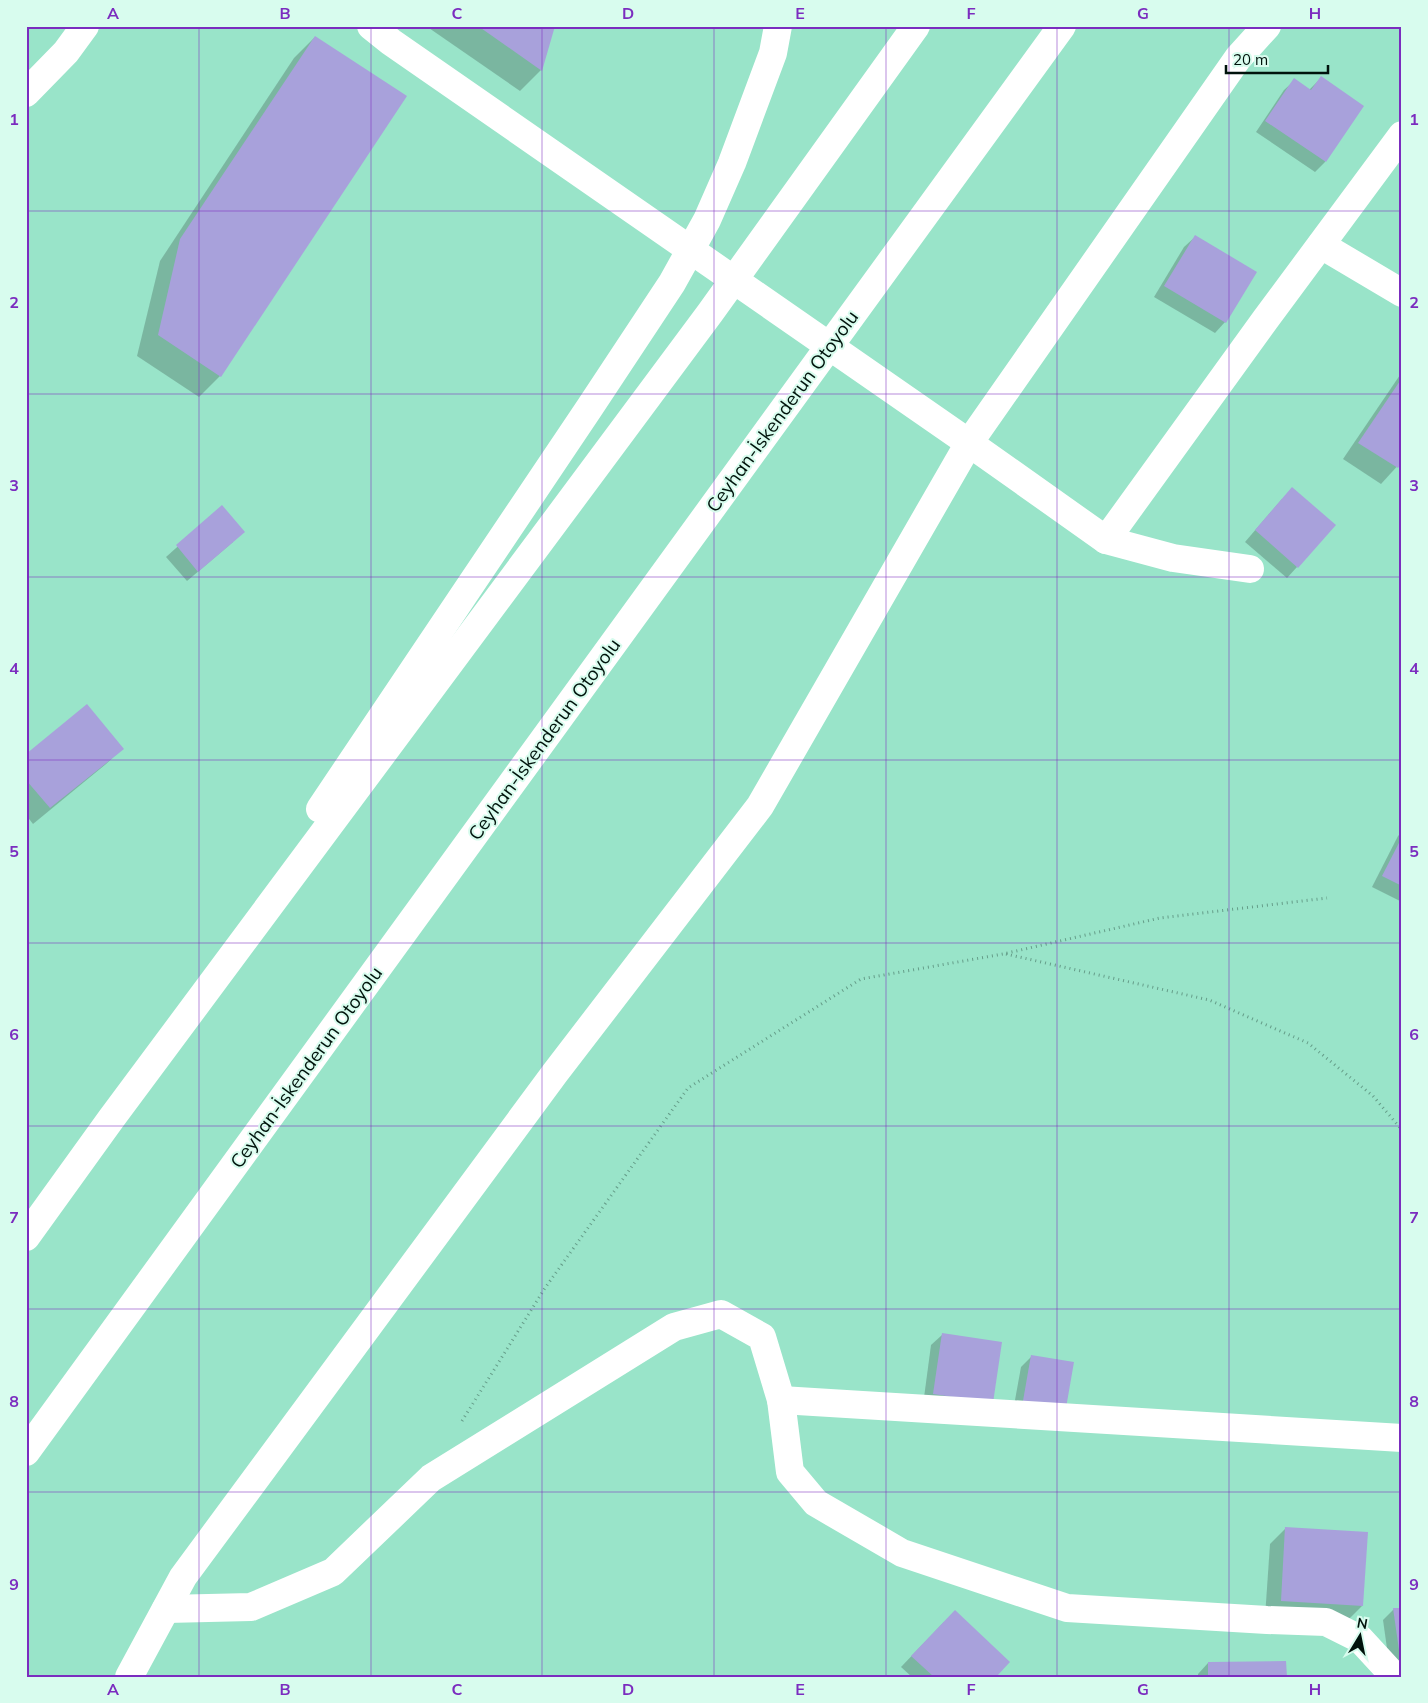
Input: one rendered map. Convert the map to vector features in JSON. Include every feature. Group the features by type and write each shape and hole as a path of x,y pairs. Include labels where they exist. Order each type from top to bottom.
{"main road":[{"path":"26,93 66,52 85,26"},
{"path":"371,26 407,54 1106,540 1173,558 1250,569"},
{"path":"111,1119 672,283 707,220 732,163 773,53 778,26"},
{"path":"26,1237 111,1119 710,313 916,26"},
{"name":"Ceyhan-İskenderun Otoyolu","path":"26,1452 1062,26"},
{"path":"129,1677 183,1577 555,1073 760,806 969,443 1238,58 1267,26"},
{"path":"1106,540 1402,135"},
{"path":"1321,245 1402,293"},
{"path":"166,1609 252,1607 333,1572 431,1478 674,1327 722,1314 762,1337 781,1400 790,1472 816,1502 902,1553 1067,1608 1326,1622 1360,1639 1395,1677"},
{"path":"781,1400 1402,1438"}],"path":[{"path":"462,1422 545,1288 688,1088 860,979 1003,954 1160,918 1327,898"},
{"path":"1003,954 1209,1000 1308,1043 1373,1096 1402,1130"}],"building":[{"path":"478,26 555,26 542,71"},
{"path":"315,36 407,96 221,377 158,335 180,239"},
{"path":"1321,76 1364,106 1326,162 1265,121 1294,78 1311,90"},
{"path":"1195,235 1257,272 1226,323 1164,286"},
{"path":"1402,378 1402,463 1398,468 1358,443"},
{"path":"1292,487 1336,525 1298,568 1255,530"},
{"path":"222,505 245,532 198,572 176,545"},
{"path":"87,704 124,749 50,808 26,780 26,754"},
{"path":"1402,837 1402,886 1382,876"},
{"path":"942,1333 1002,1342 993,1403 933,1394"},
{"path":"1031,1355 1074,1362 1066,1408 1023,1401"},
{"path":"1285,1527 1368,1532 1363,1606 1281,1601"},
{"path":"1393,1608 1402,1608 1402,1664 1401,1664"},
{"path":"955,1610 1010,1662 996,1677 934,1677 911,1656"},
{"path":"1286,1661 1287,1677 1208,1677 1208,1662"}]}
